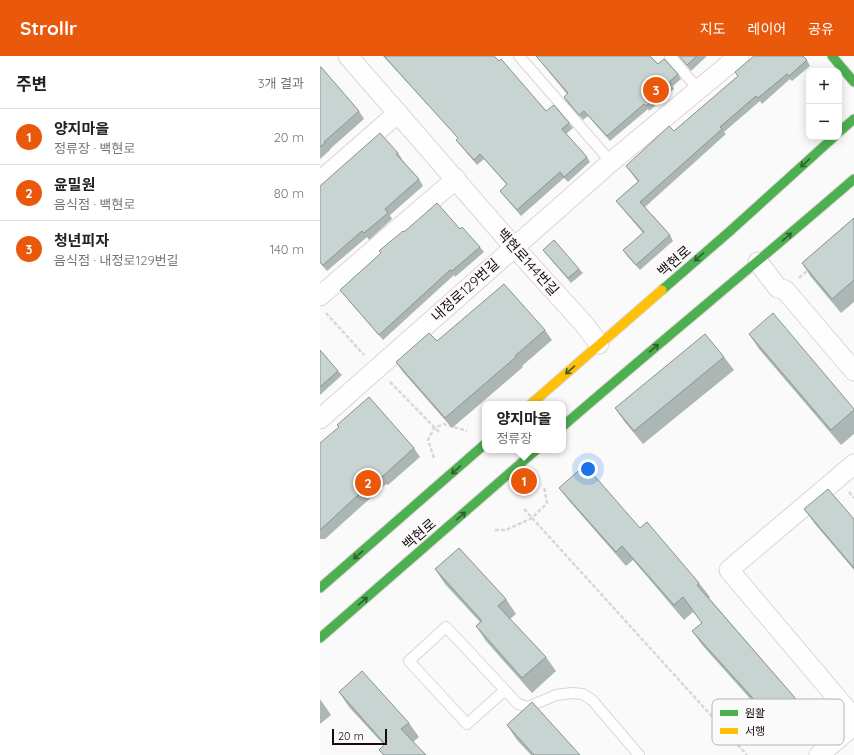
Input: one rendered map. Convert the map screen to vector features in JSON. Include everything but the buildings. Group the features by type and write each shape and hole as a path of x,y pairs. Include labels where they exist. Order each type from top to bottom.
{"main road":[{"path":"832,56 854,82"},
{"path":"842,129 854,119"},
{"name":"백현로","path":"534,401 735,227 831,140"},
{"path":"566,423 854,179"},
{"name":"백현로","path":"320,588 482,447"},
{"name":"백현로","path":"320,638 533,453"}],"street":[{"name":"백현로144번길","path":"348,56 514,247 584,324 599,344"},
{"name":"내정로129번길","path":"320,419 611,162 739,56"},
{"path":"320,180 398,113"},
{"path":"320,296 456,179"},
{"path":"758,262 778,288 784,290 854,372"},
{"path":"838,699 730,570 854,464"},
{"path":"844,706 854,718"},
{"path":"844,734 854,725"},
{"path":"819,755 831,745"}],"lane":[{"path":"519,56 611,162"},
{"path":"670,56 698,89"},
{"path":"505,690 467,724 409,661 446,627 505,690 518,704 528,707"},
{"path":"519,715 528,707 556,695 572,693 583,694 592,700 639,755"}],"path":[{"path":"784,290 814,265"},
{"path":"434,458 428,440 434,428 444,424 467,432"},
{"path":"495,530 506,530 532,518 547,503 544,486"},
{"path":"524,509 712,717"},
{"path":"737,745 746,755"}],"traffic: fast":[{"path":"832,56 854,82"},
{"path":"842,129 854,119"},
{"path":"662,290 831,140"},
{"path":"566,423 854,179"},
{"path":"320,588 482,447"},
{"path":"320,638 533,453"}],"traffic: slow":[{"path":"534,401 662,290"}],"place":[{"name":"청년피자","path":"656,90"},
{"name":"양지마을","path":"524,481"},
{"name":"윤밀원","path":"368,483"}]}
